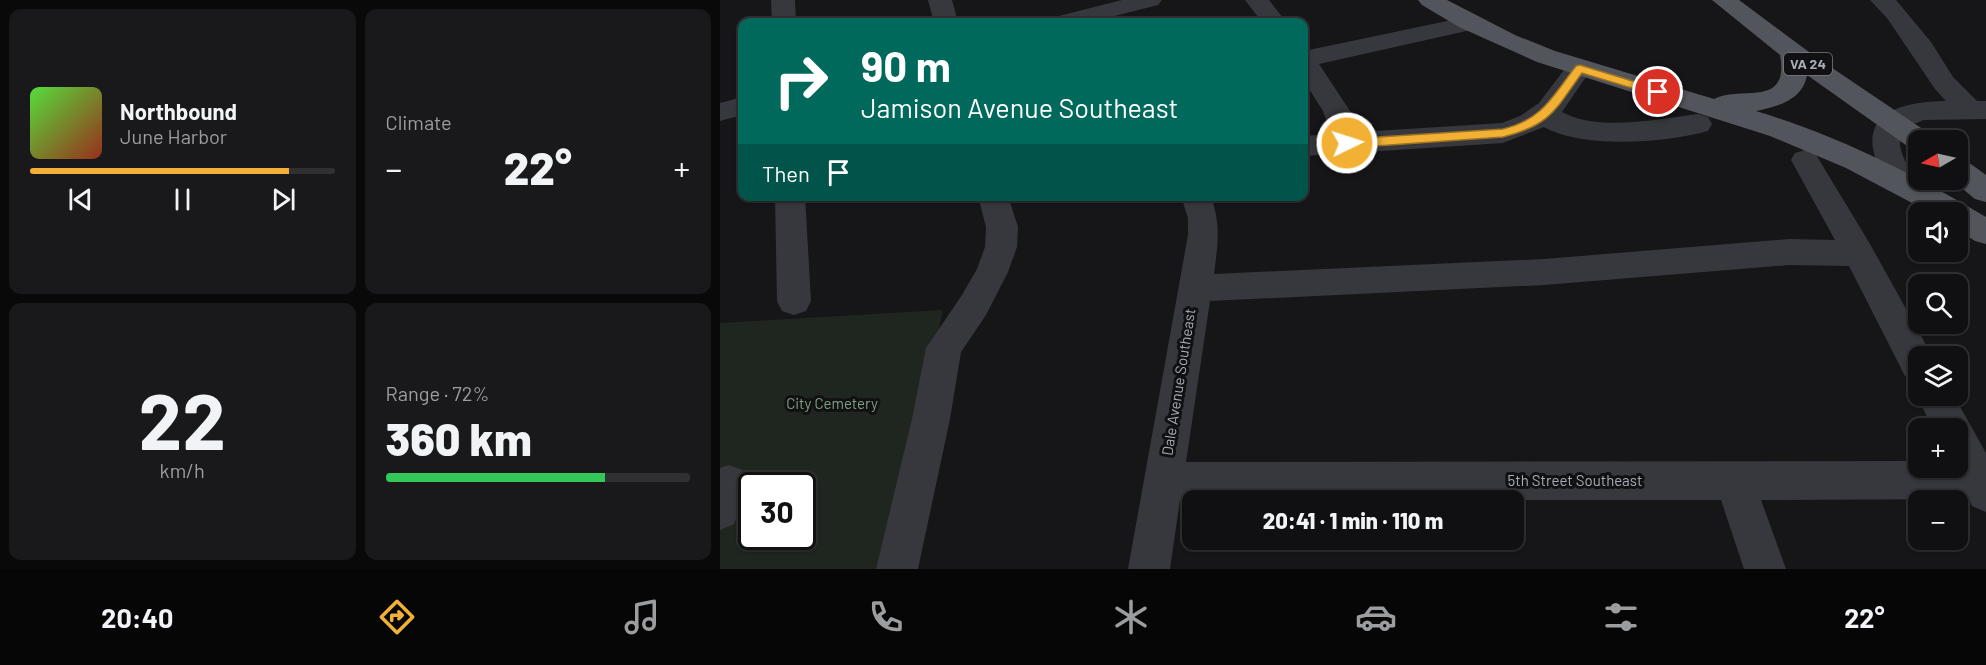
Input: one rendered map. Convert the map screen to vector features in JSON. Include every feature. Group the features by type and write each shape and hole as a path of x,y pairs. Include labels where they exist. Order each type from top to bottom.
{"main road":[{"path":"1430,0 1471,24 1516,45 1696,113 1796,134 1904,184 1935,202"},
{"name":"VA 24","path":"1724,0 1792,52 1908,132"},
{"name":"VA 24","path":"1740,0 1875,101 1895,122"},
{"path":"1696,113 1758,104 1778,95 1795,79 1797,70 1792,52"},
{"path":"1968,177 1986,191"},
{"path":"1968,221 1986,232"}],"street":[{"path":"783,0 784,18"},
{"path":"940,0 945,18"},
{"path":"1079,18 1149,0"},
{"path":"1257,0 1271,18"},
{"path":"1882,0 1896,13 1916,39 1944,83 1979,111"},
{"path":"1308,60 1471,24"},
{"path":"1308,67 1346,127 1347,143"},
{"path":"1308,146 1503,133 1523,128 1545,115 1580,68"},
{"path":"720,112 738,107"},
{"path":"1904,184 1886,154 1885,139 1890,126 1910,113 1979,111"},
{"path":"1545,115 1565,127 1616,131 1696,113"},
{"path":"1805,160 1859,253 1908,346"},
{"path":"790,201 794,301"},
{"path":"897,569 931,419 944,348 974,305 992,272 1001,247 1002,227 994,201"},
{"name":"Dale Avenue Southeast","path":"1149,569 1204,235 1203,218 1198,201"},
{"path":"1194,288 1544,272 1789,252 1859,253"},
{"path":"1968,456 1984,484"},
{"name":"5th Street Southeast","path":"1163,481 1736,481 1984,484"},
{"path":"1736,481 1764,569"}],"green space":[{"name":"City Cemetery","path":"943,310 886,569 720,569 720,323"}],"route":[{"path":"1347,143 1503,133 1523,128 1545,115 1580,68 1658,92"}]}
